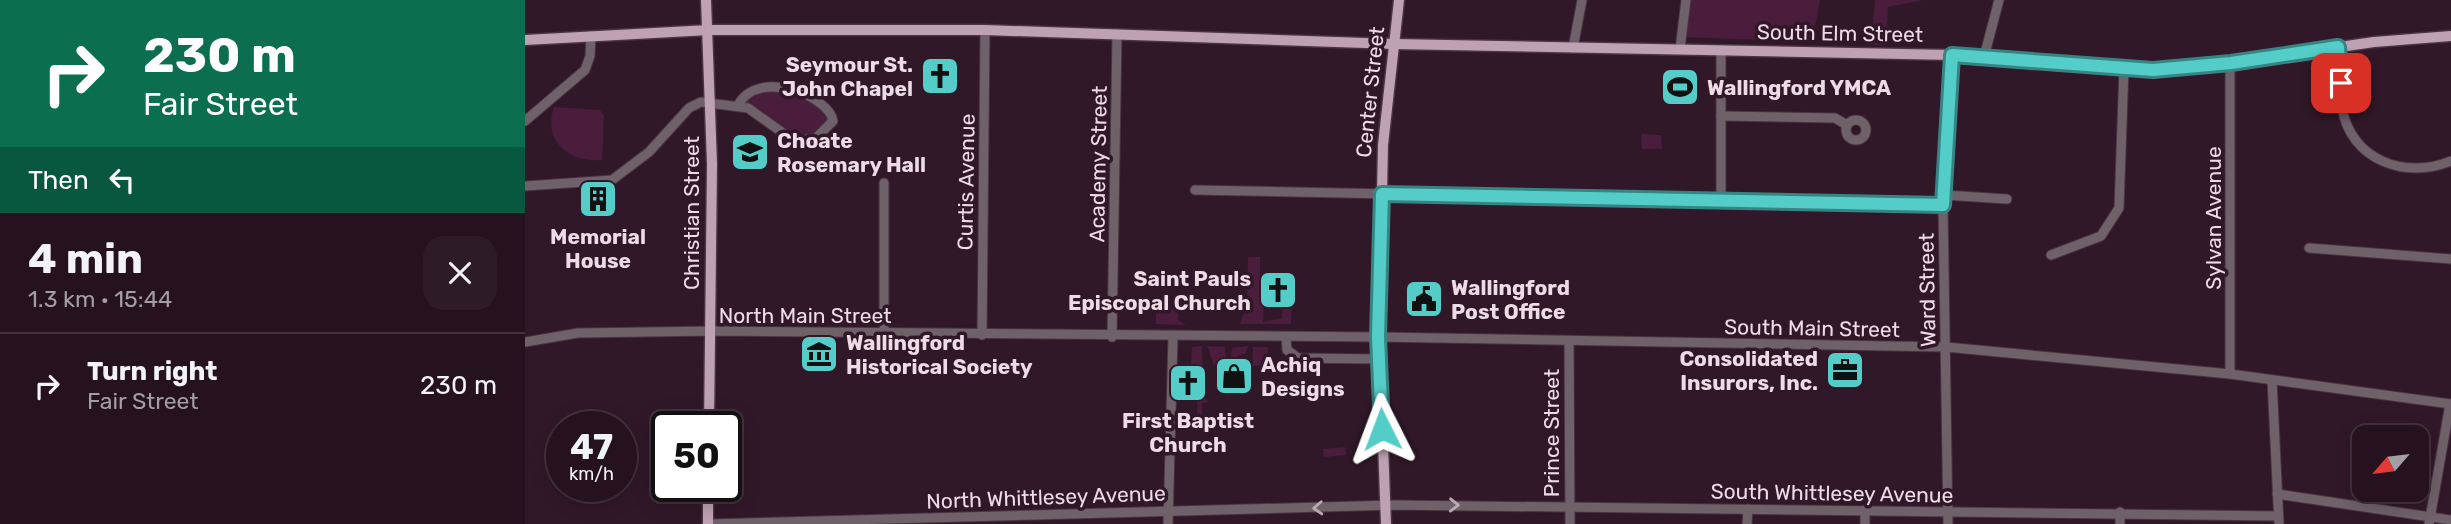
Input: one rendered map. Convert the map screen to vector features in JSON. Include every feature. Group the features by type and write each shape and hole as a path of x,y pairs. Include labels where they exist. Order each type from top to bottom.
{"main road":[{"name":"Christian Street","path":"706,0 711,102 709,411"},
{"name":"Center Street","path":"1386,524 1378,337 1383,136 1399,0"},
{"name":"South Elm Street","path":"525,40 709,30 985,30 1394,44 1952,55 2173,69 2338,47 2451,36"},
{"path":"708,502 708,524"}],"street":[{"path":"1573,48 1582,0"},
{"path":"1679,49 1686,0"},
{"path":"1984,57 1999,0"},
{"name":"Curtis Avenue","path":"982,335 985,30"},
{"name":"Academy Street","path":"1112,337 1117,34"},
{"path":"525,121 585,70 590,56 591,36"},
{"path":"2338,47 2342,108 2353,138 2377,161 2400,167 2451,162"},
{"path":"1721,50 1721,200"},
{"name":"Ward Street","path":"1948,524 1944,200 1952,55"},
{"name":"Sylvan Avenue","path":"2230,374 2231,63"},
{"path":"2051,255 2101,236 2119,208 2124,68"},
{"path":"525,186 612,180 649,152 689,108 711,102 748,108 795,139 816,138 833,121 828,109 787,87 756,87 748,92 738,105"},
{"path":"1721,116 1835,118 1847,125"},
{"path":"884,183 884,333"},
{"path":"1195,190 1721,200 2007,199"},
{"path":"2309,248 2451,258"},
{"name":"North Main Street","path":"525,342 578,333 709,331 1112,337 1378,337"},
{"path":"1168,524 1174,337"},
{"path":"1286,337 1287,350 1298,358 1379,359"},
{"name":"South Main Street","path":"1378,337 1946,347 2230,374 2450,404"},
{"name":"Prince Street","path":"1569,342 1570,524"},
{"path":"2272,380 2279,520"},
{"path":"2429,520 2450,404"},
{"path":"2277,494 2429,520 2451,520"},
{"name":"North Whittlesey Avenue","path":"708,524 1386,505"},
{"name":"South Whittlesey Avenue","path":"1386,505 2120,512 2279,520"},
{"path":"1747,524 1748,509"},
{"path":"1865,510 1865,524"},
{"path":"2120,512 2120,524"}],"shaded area":[{"path":"1690,0 1820,0 1812,42 1684,37"},
{"path":"1875,0 1923,0 1888,7 1886,45 1871,45"},
{"path":"756,87 787,87 832,115 825,131 809,139 782,133 739,103"},
{"path":"554,107 600,110 604,116 602,160 579,158 561,148 552,130"},
{"path":"1641,134 1661,135 1662,149 1642,149"},
{"path":"1248,257 1260,257 1260,278 1269,280 1269,285 1265,286 1263,322 1282,318 1283,295 1292,295 1291,324 1240,324 1247,305"},
{"path":"1156,302 1178,302 1178,320 1186,325 1156,324"},
{"path":"1202,346 1203,393 1208,402 1202,403 1202,428 1190,429 1190,424 1197,424 1198,368 1191,364 1192,347"},
{"path":"1207,346 1225,347 1227,365 1214,365"},
{"path":"1248,346 1245,354 1238,356 1238,365 1230,365 1232,348"},
{"path":"1253,347 1268,347 1267,365 1253,366"},
{"path":"1345,447 1346,455 1324,457 1323,449"}],"place":[{"name":"Seymour St. John Chapel","path":"940,76"},
{"name":"Wallingford YMCA","path":"1680,87"},
{"name":"Choate Rosemary Hall","path":"750,152"},
{"name":"Memorial House","path":"598,199"},
{"name":"Saint Pauls Episcopal Church","path":"1278,290"},
{"name":"Wallingford Post Office","path":"1424,299"},
{"name":"Wallingford Historical Society","path":"819,354"},
{"name":"Consolidated Insurors, Inc.","path":"1845,370"},
{"name":"Achiq Designs","path":"1234,376"},
{"name":"First Baptist Church","path":"1188,383"}],"route":[{"path":"1382,429 1378,337 1382,194 1943,205 1952,55 2153,70 2231,63 2338,47 2341,83"}]}
